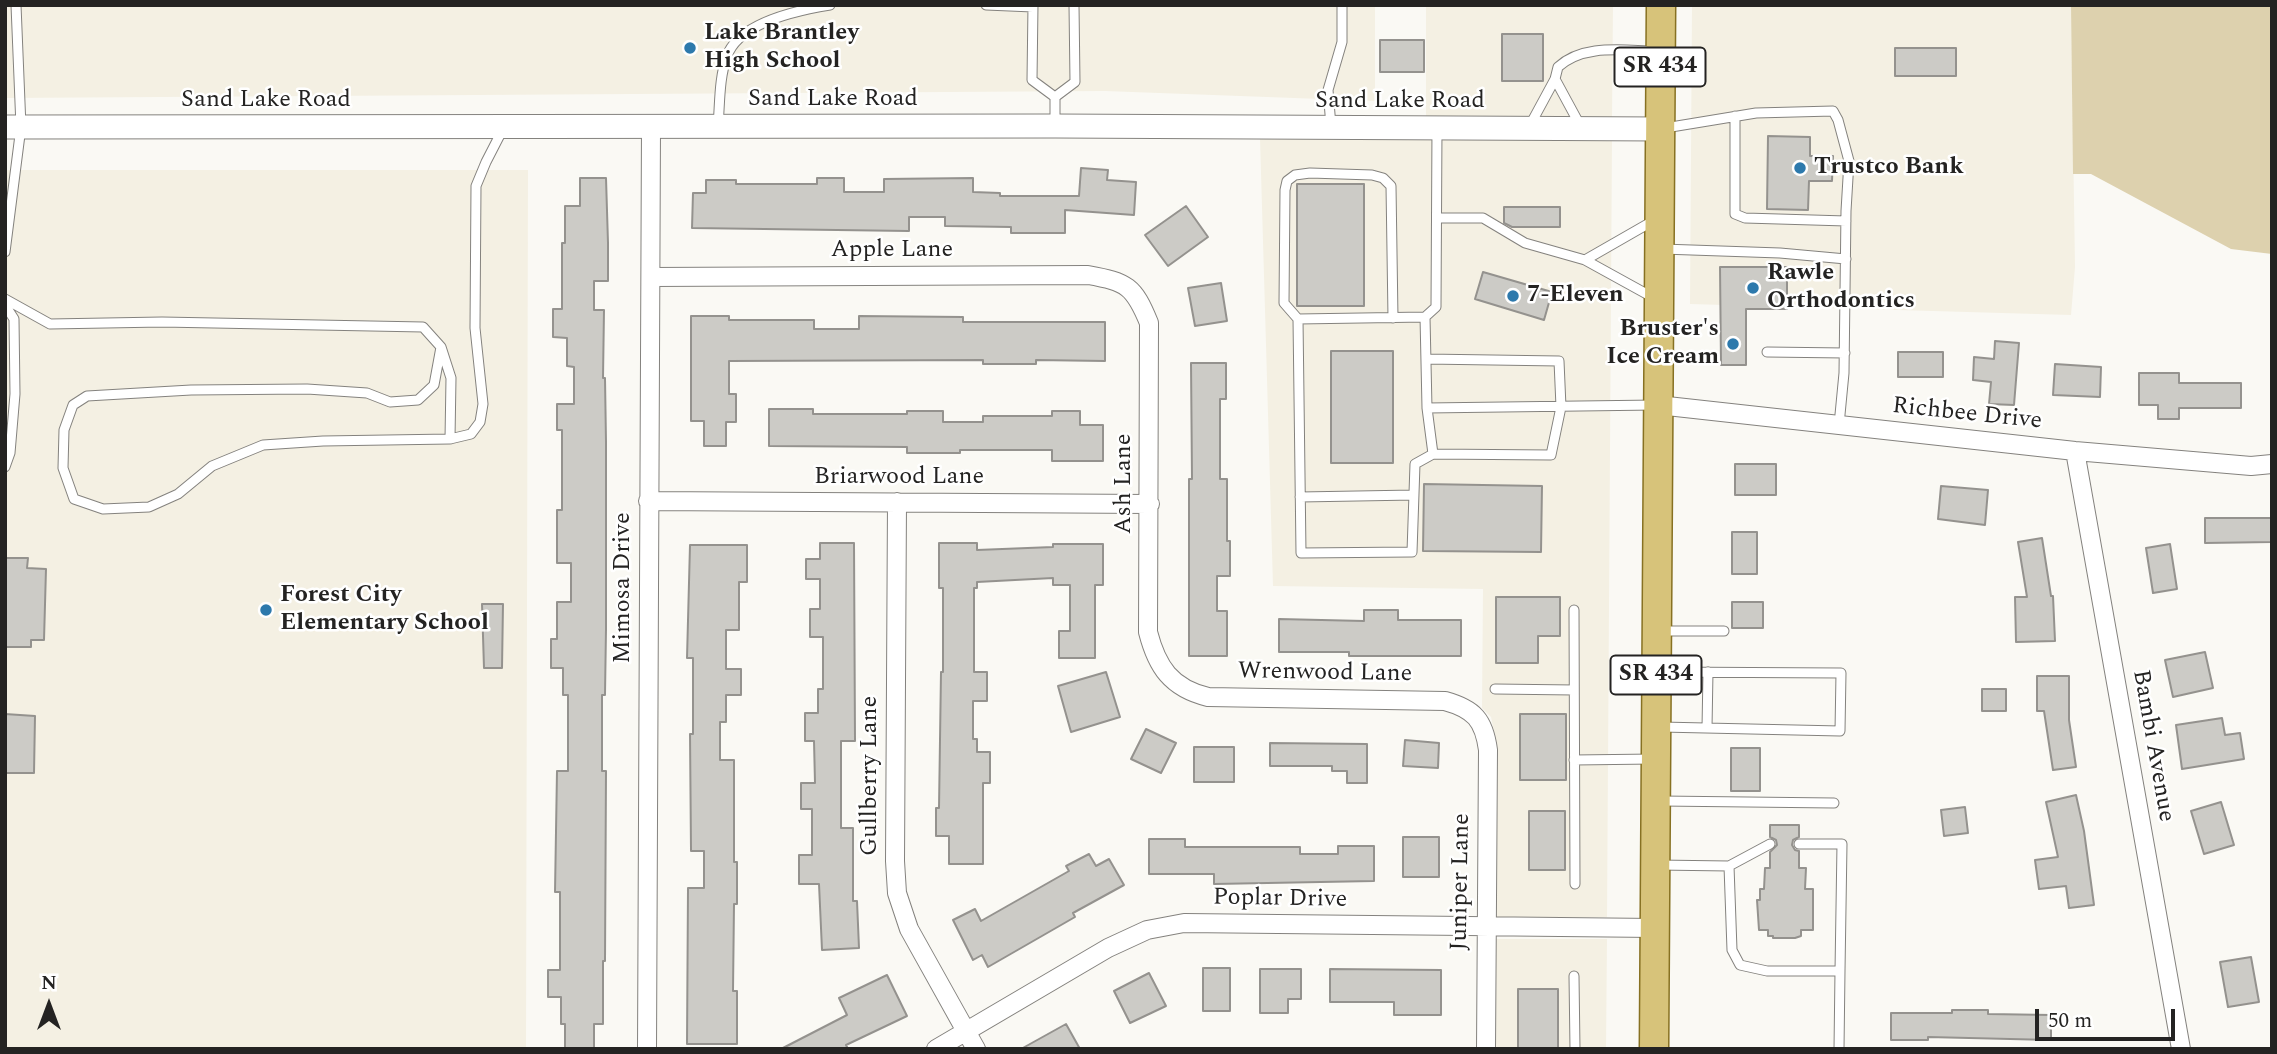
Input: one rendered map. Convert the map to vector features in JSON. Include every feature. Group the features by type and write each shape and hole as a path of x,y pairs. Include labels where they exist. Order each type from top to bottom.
{"main road":[{"name":"SR 434","path":"1654,1049 1661,5"}],"street":[{"name":"Sand Lake Road","path":"13,127 1055,125 1660,129"},
{"name":"Mimosa Drive","path":"646,1049 650,127"},
{"name":"Apple Lane","path":"651,276 1087,275 1110,279 1131,289"},
{"name":"Ash Lane","path":"1131,289 1141,302 1149,323 1148,632 1155,657 1171,678"},
{"name":"Richbee Drive","path":"1658,405 2075,451 2251,466 2272,464"},
{"name":"Bambi Avenue","path":"2075,451 2181,1049"},
{"name":"Briarwood Lane","path":"648,501 1150,504"},
{"name":"Gullberry Lane","path":"897,502 897,893 909,929 976,1049"},
{"name":"Wrenwood Lane","path":"1171,678 1192,693 1208,697 1445,701 1465,707 1478,719"},
{"name":"Juniper Lane","path":"1478,719 1486,731 1488,750 1486,1049"},
{"name":"Poplar Drive","path":"936,1049 1108,948 1147,930 1184,923 1655,928"}],"lane":[{"path":"5,252 13,127 16,5"},
{"path":"718,127 721,75 728,53 737,39 762,23 799,10 830,5"},
{"path":"986,5 1033,6 1032,80 1055,97"},
{"path":"1055,97 1075,82 1074,5"},
{"path":"1331,127 1328,90 1342,42 1342,5"},
{"path":"1528,129 1555,79 1558,67 1575,54 1588,51 1660,51"},
{"path":"1555,79 1581,129"},
{"path":"1055,97 1055,125"},
{"path":"1660,129 1756,113 1833,111 1839,120 1849,161 1844,353 1839,425"},
{"path":"1735,117 1735,214 1745,218 1846,221"},
{"path":"441,347 434,386 418,400 390,402 367,393 307,389 191,390 87,396 74,405 64,430 63,468 74,499 103,509 149,507 178,494 212,466 263,445 450,439 471,433 480,422 483,404 475,328 476,186 504,127"},
{"path":"1298,319 1425,317 1436,307 1437,128"},
{"path":"1393,318 1391,186 1382,178 1372,176 1310,173 1295,175 1287,181 1285,190 1284,303 1298,319 1300,553 1412,552 1415,464 1433,454 1552,455 1561,407 1559,361 1426,359"},
{"path":"1437,218 1483,218 1524,243 1585,260 1659,301"},
{"path":"1585,260 1659,218"},
{"path":"1659,249 1780,253 1846,259"},
{"path":"5,299 50,324 423,327 441,347 451,378 450,439"},
{"path":"5,305 14,319 15,394 10,453 5,467"},
{"path":"1425,317 1427,408 1433,454"},
{"path":"1767,352 1844,353"},
{"path":"1427,408 1658,405"},
{"path":"1300,497 1414,495"},
{"path":"1574,610 1575,884"},
{"path":"1657,631 1724,631"},
{"path":"1656,672 1841,674 1840,731 1656,727"},
{"path":"1707,728 1708,672"},
{"path":"1495,689 1574,690"},
{"path":"1574,760 1656,759"},
{"path":"1656,801 1834,803"},
{"path":"1655,865 1729,866 1770,844"},
{"path":"1799,845 1842,844 1839,1049"},
{"path":"1729,866 1732,950 1740,965 1767,971 1840,971"},
{"path":"1574,976 1574,1049"}],"shaded area":[{"name":"Lake Brantley High School","path":"5,5 1375,5 1375,101 1105,91 5,98"},
{"path":"1426,5 1613,5 1612,118 1426,117"},
{"path":"1692,5 2071,5 2075,267 2071,315 1690,304"},
{"path":"2071,5 2272,5 2272,254 2231,249 2091,174 2073,174"},
{"path":"1260,138 1612,140 1607,917 1496,917 1498,750 1491,717 1482,708 1483,589 1273,586"},
{"name":"Forest City Elementary School","path":"5,170 528,170 526,1049 5,1049"},
{"path":"1496,939 1607,939 1606,1049 1496,1049"}],"building":[{"path":"1502,34 1543,34 1543,81 1502,81"},
{"path":"1380,40 1424,40 1424,72 1380,72"},
{"path":"1895,48 1956,48 1956,76 1895,76"},
{"name":"Trustco Bank","path":"1768,136 1810,137 1810,156 1833,156 1832,181 1809,181 1808,210 1767,209"},
{"path":"1081,168 1108,170 1107,180 1136,182 1134,215 1065,210 1065,233 1011,233 1011,227 945,226 945,217 909,217 909,231 692,228 693,193 706,193 706,180 736,180 736,184 817,184 817,178 844,178 844,192 884,192 884,179 973,178 973,192 1000,193 1000,196 1079,196"},
{"path":"580,178 606,178 608,281 594,281 594,310 604,310 606,629 605,695 602,695 602,771 606,771 605,961 603,1024 594,1024 594,1049 565,1049 561,997 548,997 548,970 560,970 560,892 555,892 557,771 568,771 568,695 563,695 563,668 551,668 551,639 557,639 557,602 571,602 571,563 557,563 557,510 562,510 562,430 557,430 557,404 574,404 574,367 567,366 567,338 553,337 553,309 562,309 565,206 580,206"},
{"path":"1297,184 1364,184 1364,306 1297,306"},
{"path":"1186,206 1208,237 1168,266 1145,235"},
{"name":"7-Eleven","path":"1504,207 1560,207 1560,227 1512,227 1504,223"},
{"name":"Rawle Orthodontics","path":"1720,267 1787,267 1787,309 1746,309 1746,365 1721,365"},
{"name":"7-Eleven","path":"1483,272 1552,292 1544,320 1475,299"},
{"path":"1221,283 1227,321 1195,326 1188,288"},
{"path":"691,316 729,316 729,320 814,320 814,329 859,329 859,316 963,317 963,322 1105,322 1105,361 1036,360 1036,364 983,364 983,360 729,361 729,394 736,394 736,422 726,422 726,446 704,446 704,421 691,421"},
{"path":"1995,341 2019,343 2014,405 1989,404 1991,382 1973,380 1974,357 1994,359"},
{"path":"1331,351 1393,351 1393,463 1331,463"},
{"path":"1898,352 1943,352 1943,377 1898,377"},
{"path":"1191,363 1226,363 1226,399 1220,399 1220,479 1227,479 1230,576 1217,576 1217,611 1227,611 1227,656 1189,656"},
{"path":"2055,364 2101,367 2100,397 2053,395"},
{"path":"2139,373 2179,373 2179,383 2241,383 2241,408 2179,408 2179,419 2158,419 2158,405 2139,405"},
{"path":"769,409 813,409 813,414 907,414 907,411 943,411 943,422 983,422 983,416 1052,416 1052,411 1080,411 1080,425 1103,425 1103,461 1052,461 1052,450 907,453 907,447 769,446"},
{"path":"1735,464 1776,464 1776,495 1735,495"},
{"path":"1424,484 1542,486 1541,552 1423,551"},
{"path":"1941,486 1988,490 1985,525 1938,519"},
{"path":"2205,518 2272,518 2272,542 2205,543"},
{"path":"1732,532 1757,532 1757,574 1732,574"},
{"path":"2042,538 2053,596 2055,641 2016,642 2015,597 2027,597 2018,542"},
{"path":"820,543 854,543 855,741 841,741 841,828 853,828 853,901 857,901 859,948 822,950 819,884 799,884 799,855 812,855 812,809 801,809 801,783 815,783 814,741 805,741 805,713 818,713 818,689 823,689 823,637 810,637 810,609 820,609 820,579 806,579 806,559 820,559"},
{"path":"939,543 977,543 977,550 1053,547 1053,544 1103,544 1103,585 1095,585 1095,658 1059,658 1059,631 1070,631 1070,585 1053,585 1053,578 977,582 977,588 974,588 974,672 987,672 987,701 973,701 973,739 977,739 977,752 990,752 990,783 983,783 983,864 949,864 949,836 936,836 943,672 943,588 939,588"},
{"path":"2170,544 2177,589 2153,593 2146,548"},
{"path":"690,545 747,545 747,582 739,582 739,630 726,630 726,669 741,669 741,695 726,695 726,722 720,722 720,760 734,760 734,862 737,862 737,904 734,904 733,991 737,991 737,1044 687,1044 688,888 704,888 704,851 691,851 690,734 693,734 693,658 687,658"},
{"path":"5,558 28,558 27,568 46,569 44,640 31,640 31,647 5,647"},
{"path":"1496,597 1560,597 1560,636 1538,636 1538,663 1496,663"},
{"path":"1732,602 1763,602 1763,628 1732,628"},
{"path":"482,604 503,604 502,668 484,668"},
{"path":"1364,610 1398,610 1398,620 1461,620 1461,656 1349,656 1349,652 1279,652 1279,619 1364,621"},
{"path":"2205,652 2213,688 2173,697 2165,660"},
{"path":"1106,672 1120,717 1071,732 1058,686"},
{"path":"2037,676 2069,676 2069,720 2076,767 2053,770 2044,711 2037,711"},
{"path":"1982,689 2006,689 2006,711 1982,711"},
{"path":"5,714 35,716 34,773 5,773"},
{"path":"1520,714 1566,714 1566,780 1520,780"},
{"path":"2222,718 2225,735 2240,733 2244,759 2182,769 2176,725"},
{"path":"1146,729 1176,743 1161,773 1131,759"},
{"path":"1405,740 1439,743 1438,768 1403,766"},
{"path":"1270,743 1367,744 1367,783 1347,783 1347,771 1332,771 1332,766 1270,766"},
{"path":"1194,747 1234,747 1234,782 1194,782"},
{"path":"1731,748 1760,748 1760,791 1731,791"},
{"path":"2076,795 2094,905 2069,908 2066,886 2039,889 2035,860 2058,857 2046,802"},
{"path":"2221,802 2234,845 2204,854 2191,811"},
{"path":"1965,807 1968,833 1944,836 1941,810"},
{"path":"1529,811 1565,811 1565,870 1529,870"},
{"path":"1770,825 1799,825 1799,837 1793,840 1792,845 1799,851 1799,868 1806,868 1805,889 1813,889 1813,930 1801,930 1801,936 1795,938 1773,938 1768,936 1768,930 1759,930 1757,900 1760,900 1760,889 1764,889 1765,868 1770,868 1770,852 1777,845 1776,840 1770,837"},
{"path":"1403,837 1439,837 1439,877 1403,877"},
{"path":"1149,839 1185,839 1185,847 1300,847 1300,854 1338,854 1338,846 1374,846 1374,881 1214,884 1214,874 1149,874"},
{"path":"1089,854 1096,866 1109,859 1124,885 1073,913 1075,917 988,967 982,955 973,960 953,920 975,909 981,921 1069,871 1066,866"},
{"path":"2251,957 2259,1002 2228,1007 2220,962"},
{"path":"1203,968 1230,968 1230,1011 1203,1011"},
{"path":"1260,969 1301,969 1301,999 1288,999 1288,1013 1260,1013"},
{"path":"1330,969 1441,970 1441,1015 1394,1015 1394,1002 1330,1002"},
{"path":"1149,973 1166,1006 1130,1023 1114,991"},
{"path":"887,975 907,1016 846,1045 848,1049 781,1049 847,1015 839,998"},
{"path":"1518,989 1558,989 1558,1049 1518,1049"},
{"path":"1952,1010 1988,1010 1988,1014 2051,1015 2051,1040 1928,1037 1928,1040 1891,1040 1891,1013 1952,1013"},
{"path":"1066,1024 1080,1049 1021,1049"}],"place":[{"name":"Lake Brantley High School","path":"690,48"},
{"name":"Trustco Bank","path":"1800,168"},
{"name":"Rawle Orthodontics","path":"1753,288"},
{"name":"7-Eleven","path":"1513,296"},
{"name":"Bruster's Ice Cream","path":"1733,344"},
{"name":"Forest City Elementary School","path":"266,610"}]}
